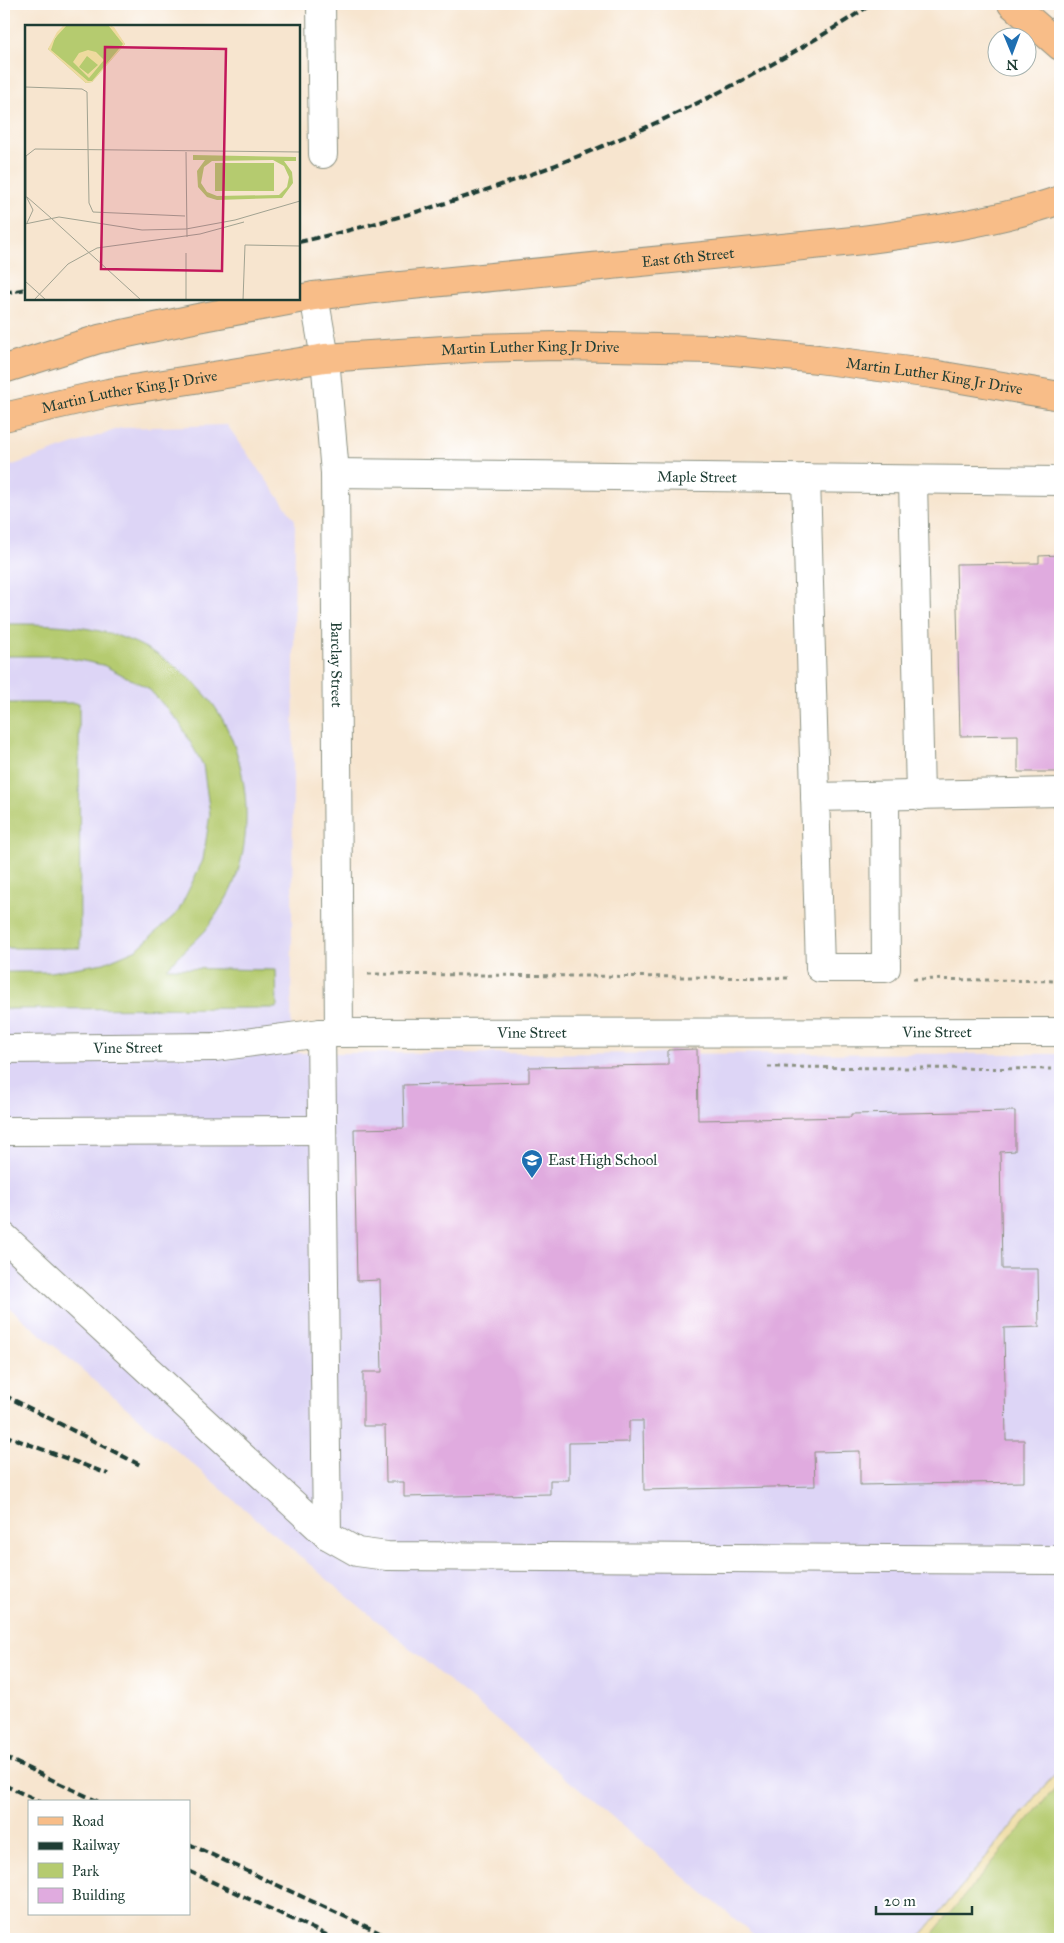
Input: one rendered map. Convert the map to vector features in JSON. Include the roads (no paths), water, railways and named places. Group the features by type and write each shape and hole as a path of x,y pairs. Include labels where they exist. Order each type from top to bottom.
{"main road":[{"path":"1012,4 1059,42"},
{"name":"East 6th Street","path":"314,296 863,240 927,231 991,218 1060,200"},
{"path":"300,299 314,296"},
{"path":"4,368 99,339 293,300"},
{"name":"Martin Luther King Jr Drive","path":"4,417 108,392 325,358 474,348 558,346 712,349 818,359 932,374 1060,396"}],"street":[{"path":"321,4 324,154"},
{"name":"Barclay Street","path":"314,296 325,358 335,473 330,1033 322,1130 327,1535"},
{"name":"Maple Street","path":"335,473 1060,482"},
{"path":"806,478 820,968 886,968 885,797"},
{"path":"913,480 920,796"},
{"path":"815,797 1060,792"},
{"name":"Vine Street","path":"4,1049 215,1047 330,1033 1060,1032"},
{"path":"4,1131 322,1130"},
{"path":"4,1237 327,1535 357,1552 387,1556 1060,1560"}],"railway":[{"path":"300,242 375,224 450,202 596,149 667,118 737,83 805,45 872,4"},
{"path":"4,293 25,289"},
{"path":"4,1395 142,1466"},
{"path":"4,1435 108,1474"},
{"path":"4,1757 95,1800"},
{"path":"4,1785 37,1800"},
{"path":"190,1844 393,1939"},
{"path":"190,1871 335,1939"}],"place":[{"name":"East High School","path":"532,1179"}]}
